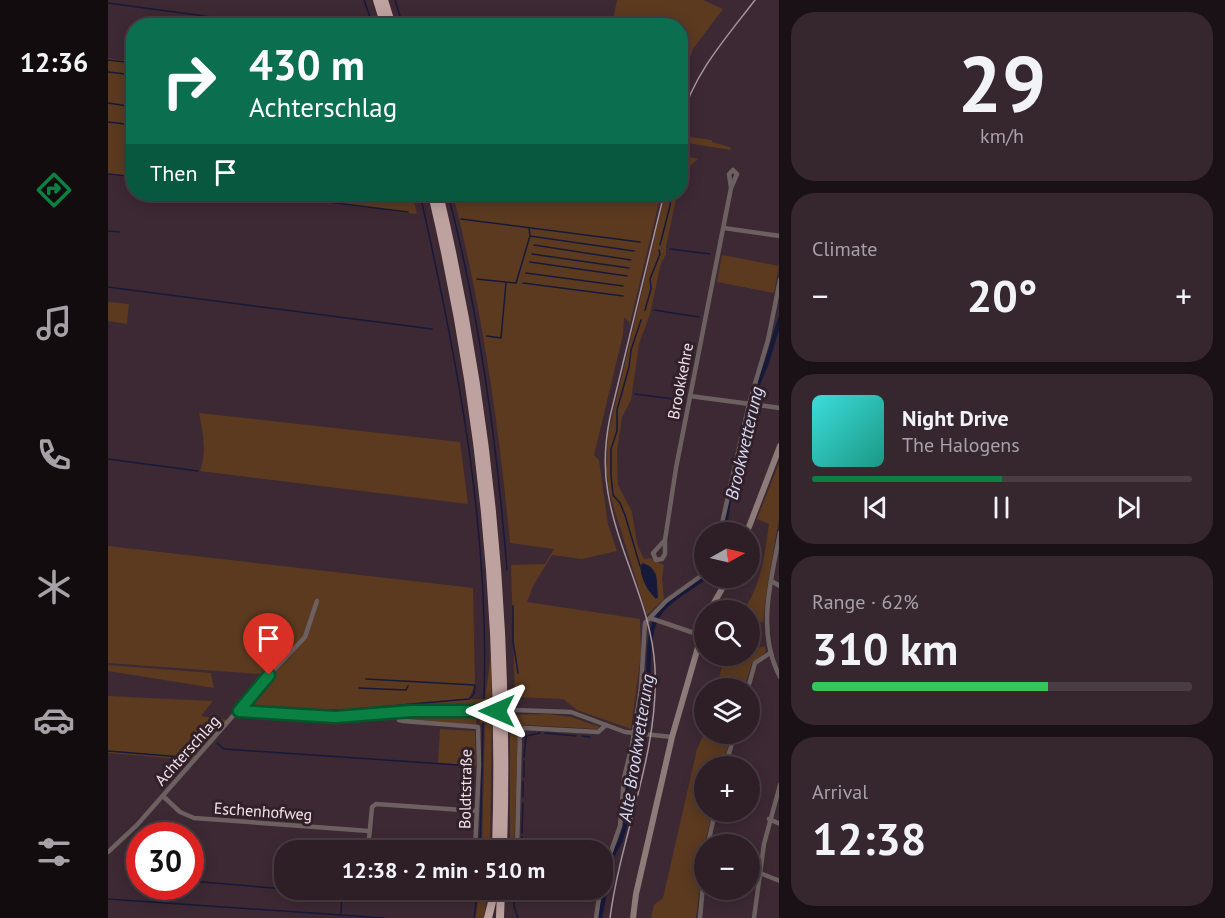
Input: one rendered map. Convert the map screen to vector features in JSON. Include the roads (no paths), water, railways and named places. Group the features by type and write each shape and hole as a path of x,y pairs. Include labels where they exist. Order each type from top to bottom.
{"highway":[{"path":"376,0 382,18"},
{"path":"384,0 390,18"},
{"path":"434,201 462,333 485,496 496,654 498,756 496,840"},
{"path":"440,201 468,332 491,495 503,654 505,756 503,840"},
{"path":"488,918 494,900"},
{"path":"493,918 496,900"},
{"path":"499,900 500,918"},
{"path":"500,900 505,918"}],"main road":[{"path":"751,522 779,449"},
{"path":"633,918 672,737 694,657"}],"street":[{"name":"Brookkehre","path":"665,540 690,396 731,188"},
{"path":"724,228 779,236"},
{"path":"722,522 761,368 779,285"},
{"path":"690,396 779,408"},
{"path":"779,538 771,581 767,622 770,653 779,675"},
{"path":"613,846 620,826 624,778 634,733 644,657 645,624 654,619 666,601 694,581"},
{"path":"771,581 779,585"},
{"name":"Achterschlag","path":"108,852 163,796 269,675 305,638 317,601"},
{"path":"654,619 694,633"},
{"path":"751,678 755,663 770,653"},
{"path":"239,711 335,717 395,711 571,712 634,733 672,737"},
{"name":"Boldtstraße","path":"395,711 399,720 403,721 478,728 479,765 476,840"},
{"path":"517,840 520,731 525,728 598,732 606,725"},
{"path":"779,788 769,819 760,873 779,881"},
{"name":"Eschenhofweg","path":"163,796 180,812 194,818 369,831"},
{"path":"369,840 372,807 376,804 477,811"},
{"path":"769,819 779,824"},
{"path":"596,918 599,900"},
{"path":"700,918 702,900"},
{"path":"754,918 756,900"}],"waterway":[{"path":"364,0 370,18"},
{"path":"395,0 401,18"},
{"path":"108,3 220,18"},
{"path":"108,60 126,62"},
{"path":"108,72 126,74"},
{"path":"108,103 126,106"},
{"path":"108,122 126,124"},
{"path":"108,174 126,176"},
{"path":"319,201 408,212"},
{"path":"421,201 458,381 476,507 482,571 484,698"},
{"path":"450,201 469,286 486,380 507,570"},
{"path":"660,245 670,201"},
{"path":"461,219 640,242"},
{"path":"477,279 516,283 530,236 529,228"},
{"path":"108,231 119,232"},
{"path":"530,236 634,251"},
{"path":"534,245 631,260"},
{"path":"670,249 710,254"},
{"path":"645,310 651,289 650,279 660,254 659,250"},
{"path":"532,254 629,268"},
{"path":"530,262 627,276"},
{"path":"526,273 623,286"},
{"path":"487,336 501,338 506,283"},
{"path":"523,283 623,296"},
{"path":"108,287 432,329"},
{"path":"654,310 699,317"},
{"path":"640,566 625,515 620,503 613,495 611,449 617,431 617,410 629,367 631,350 641,320"},
{"name":"Brookwetterung","path":"737,468 754,393 766,365 779,322"},
{"path":"635,394 681,400"},
{"path":"108,459 198,471"},
{"name":"Brookwetterung","path":"726,522 729,500"},
{"name":"Brookwetterung","path":"648,680 650,641 656,619 671,601 694,585"},
{"path":"513,606 513,641 518,673"},
{"path":"356,709 469,699 474,694 475,685 366,679"},
{"path":"359,688 406,690 408,686"},
{"path":"253,706 303,710 352,710"},
{"path":"480,840 483,723"},
{"name":"Alte Brookwetterung","path":"600,918 611,858 620,842 625,826 628,808 627,790 640,732"},
{"path":"526,736 540,733"},
{"path":"545,733 576,736"},
{"path":"524,757 526,735"},
{"path":"582,736 590,737"},
{"path":"217,743 224,749 473,766"},
{"path":"108,751 181,757"},
{"path":"524,761 524,777"},
{"path":"523,782 523,797"},
{"path":"522,833 523,803"},
{"path":"204,882 274,888"},
{"path":"108,899 384,918"},
{"path":"341,914 342,900"},
{"path":"474,918 477,900"},
{"path":"514,900 518,918"}],"railway":[{"path":"688,101 702,71 755,0"},
{"path":"610,918 651,732 655,700 655,668 648,623 613,515 606,483 606,445 610,417 662,201"}]}
